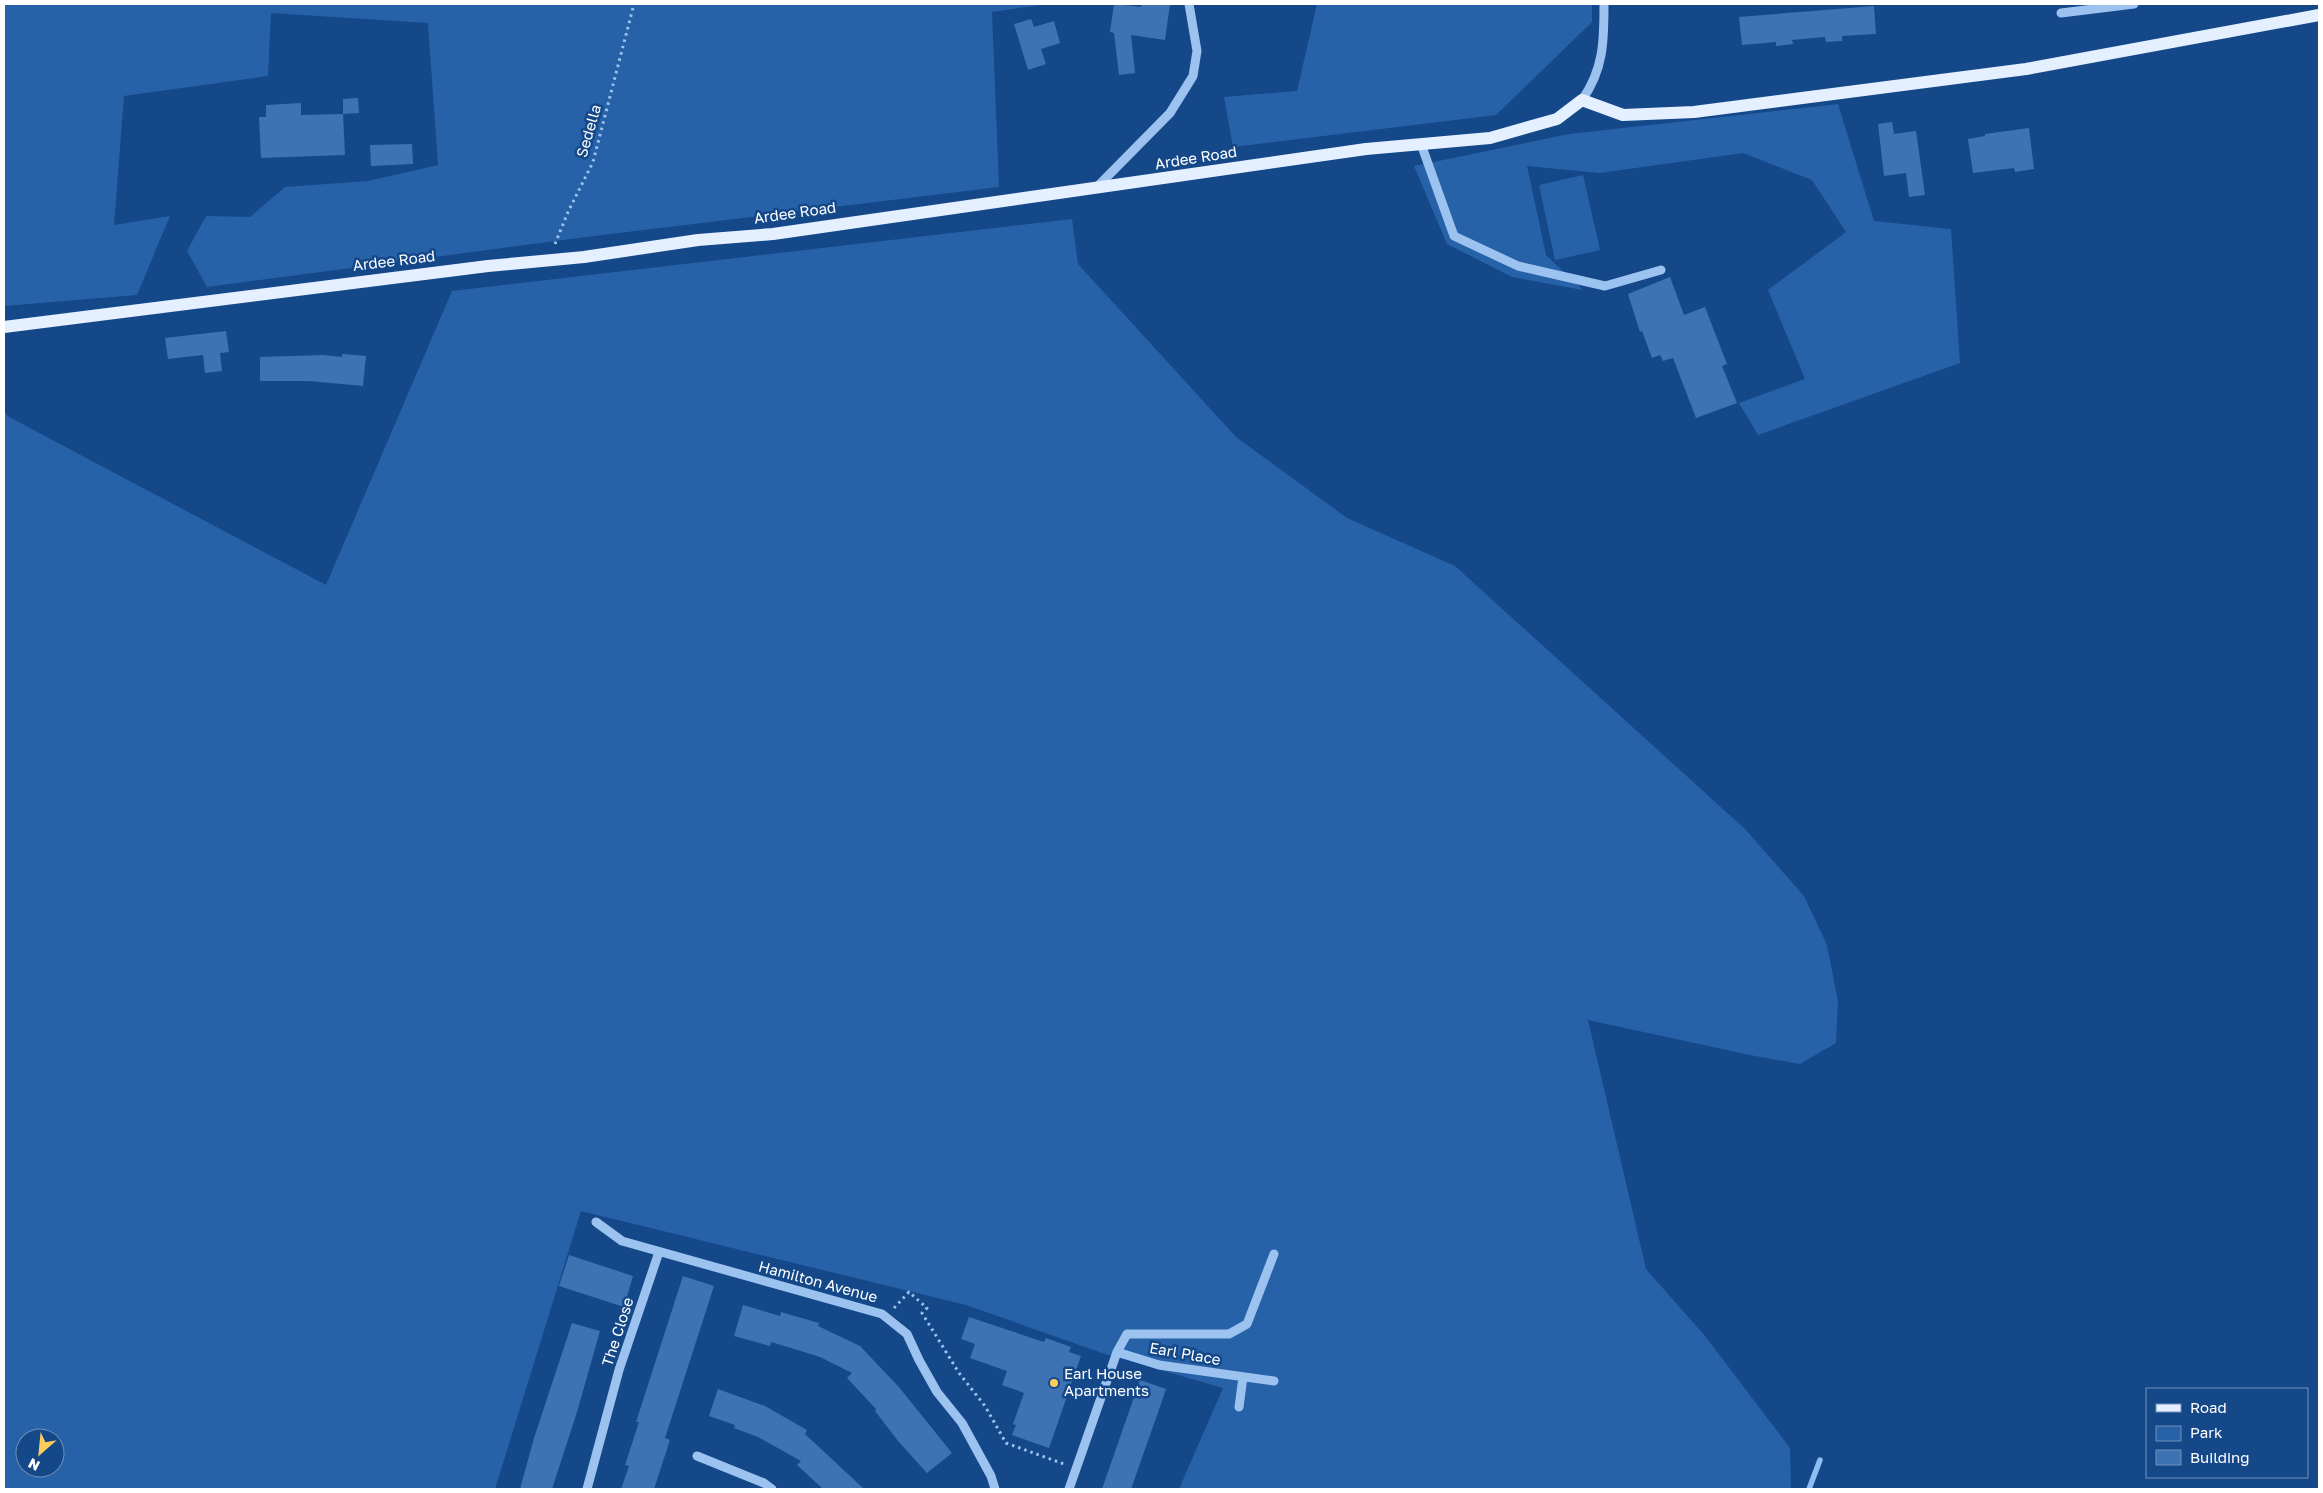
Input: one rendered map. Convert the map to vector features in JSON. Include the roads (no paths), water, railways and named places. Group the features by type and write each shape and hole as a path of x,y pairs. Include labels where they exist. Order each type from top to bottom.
{"main road":[{"path":"1582,100 1623,115 1694,112 2026,69 2319,15"},
{"name":"Ardee Road","path":"4,327 698,240 773,234 1366,149 1498,136 1557,119 1582,100"}],"street":[{"path":"1095,189 1170,113 1193,76 1197,51 1189,4"},
{"path":"1582,100 1594,84 1604,45 1604,4"},
{"path":"2061,13 2134,4"},
{"path":"1421,144 1454,236 1518,266 1605,286 1661,270"},
{"path":"596,1222 622,1241 659,1252"},
{"name":"The Close","path":"587,1489 620,1370 659,1252"},
{"name":"Hamilton Avenue","path":"659,1252 882,1314 907,1334 937,1392 962,1423 991,1476 995,1489"},
{"path":"1069,1489 1117,1352 1127,1334 1229,1334 1247,1324 1274,1254"},
{"name":"Earl Place","path":"1117,1352 1159,1365 1274,1382"},
{"path":"1239,1407 1243,1377"},
{"path":"697,1456 756,1480 772,1489"}],"waterway":[{"path":"1809,1489 1820,1460"}],"place":[{"name":"Earl House Apartments","path":"1054,1383"}]}
